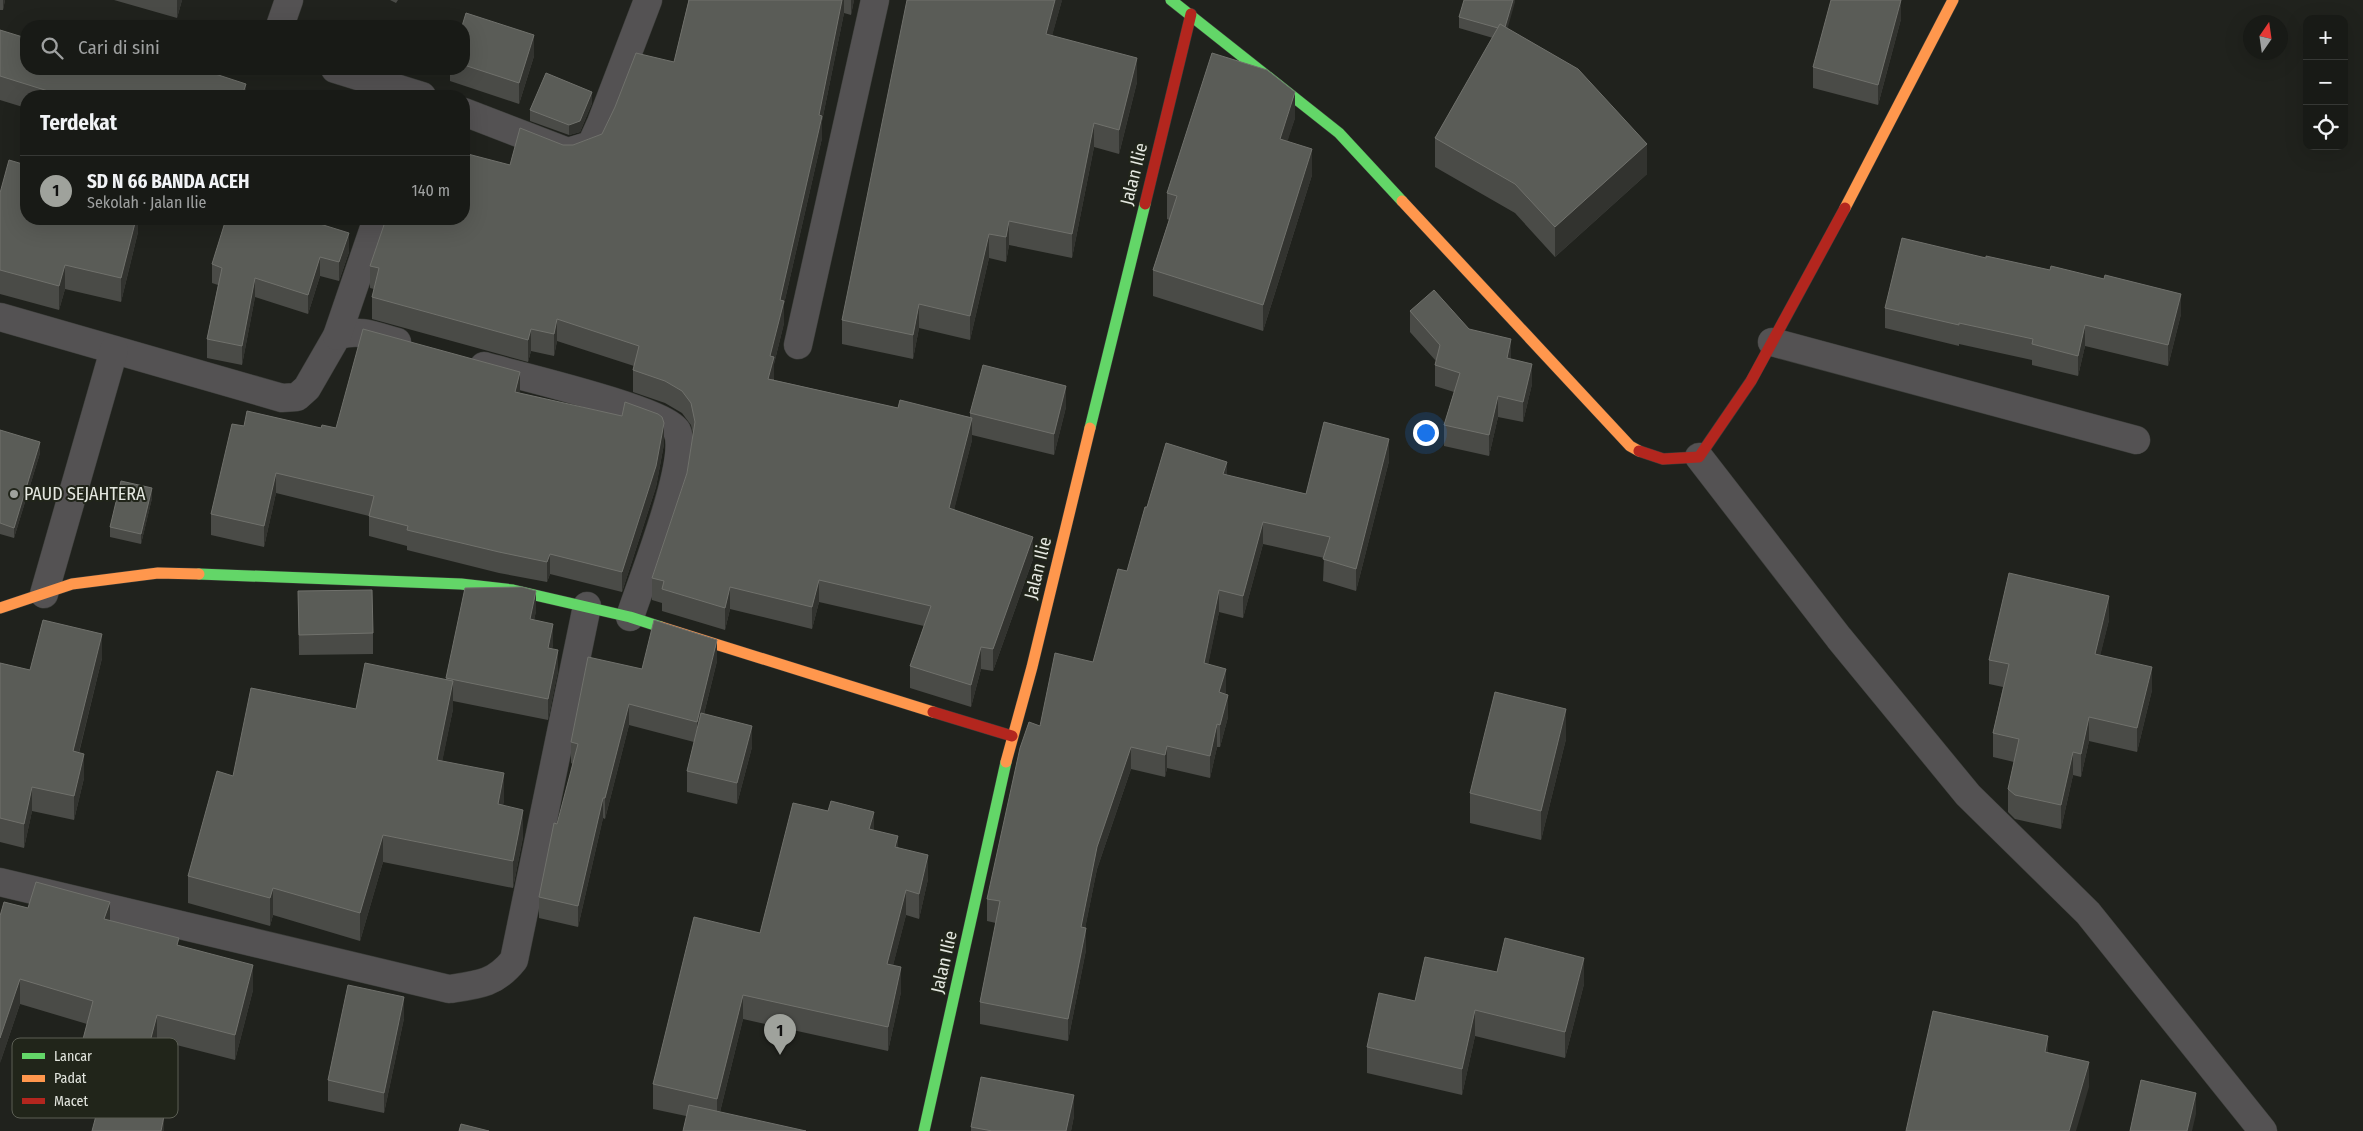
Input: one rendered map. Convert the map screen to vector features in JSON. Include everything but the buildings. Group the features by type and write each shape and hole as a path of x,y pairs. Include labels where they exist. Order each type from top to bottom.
{"street":[{"path":"282,20 289,0"},
{"path":"470,114 568,152 590,145 601,122 648,0"},
{"path":"798,345 875,0"},
{"path":"1171,0 1339,133 1630,446 1657,460 1699,457"},
{"path":"1699,457 1751,381 1856,189 1953,0"},
{"name":"Jalan Ilie","path":"924,1131 1012,736 1032,667 1191,14"},
{"path":"354,75 401,90"},
{"path":"0,318 282,398 297,397 307,388 337,336 375,225"},
{"path":"337,336 361,332 417,348"},
{"path":"1772,342 2136,440"},
{"path":"44,594 114,350"},
{"path":"464,361 624,405 666,421 676,430 680,451 674,486 630,616"},
{"path":"1699,457 1839,638 1968,795 2088,913 2256,1128"},
{"path":"0,608 72,584 158,573 461,584 513,590 630,616 1012,736"},
{"path":"0,882 449,989 484,984 505,972 514,960 587,606"}],"traffic: fast":[{"path":"1171,0 1339,133 1402,201"},
{"path":"1090,428 1145,204"},
{"path":"199,574 461,584 513,590 630,617 661,627"},
{"path":"924,1131 1006,762"}],"traffic: slow":[{"path":"1845,208 1953,0"},
{"path":"1402,201 1630,446 1639,451"},
{"path":"1006,762 1032,667 1090,428"},
{"path":"0,608 72,584 158,573 199,574"},
{"path":"661,627 933,712"}],"traffic: jam":[{"path":"1145,204 1191,14"},
{"path":"1639,451 1663,459 1699,457 1751,381 1845,208"},
{"path":"933,712 1012,736"}],"place":[{"name":"PAUD SEJAHTERA","path":"14,494"},
{"name":"SD N 66 BANDA ACEH","path":"780,1055"}]}
